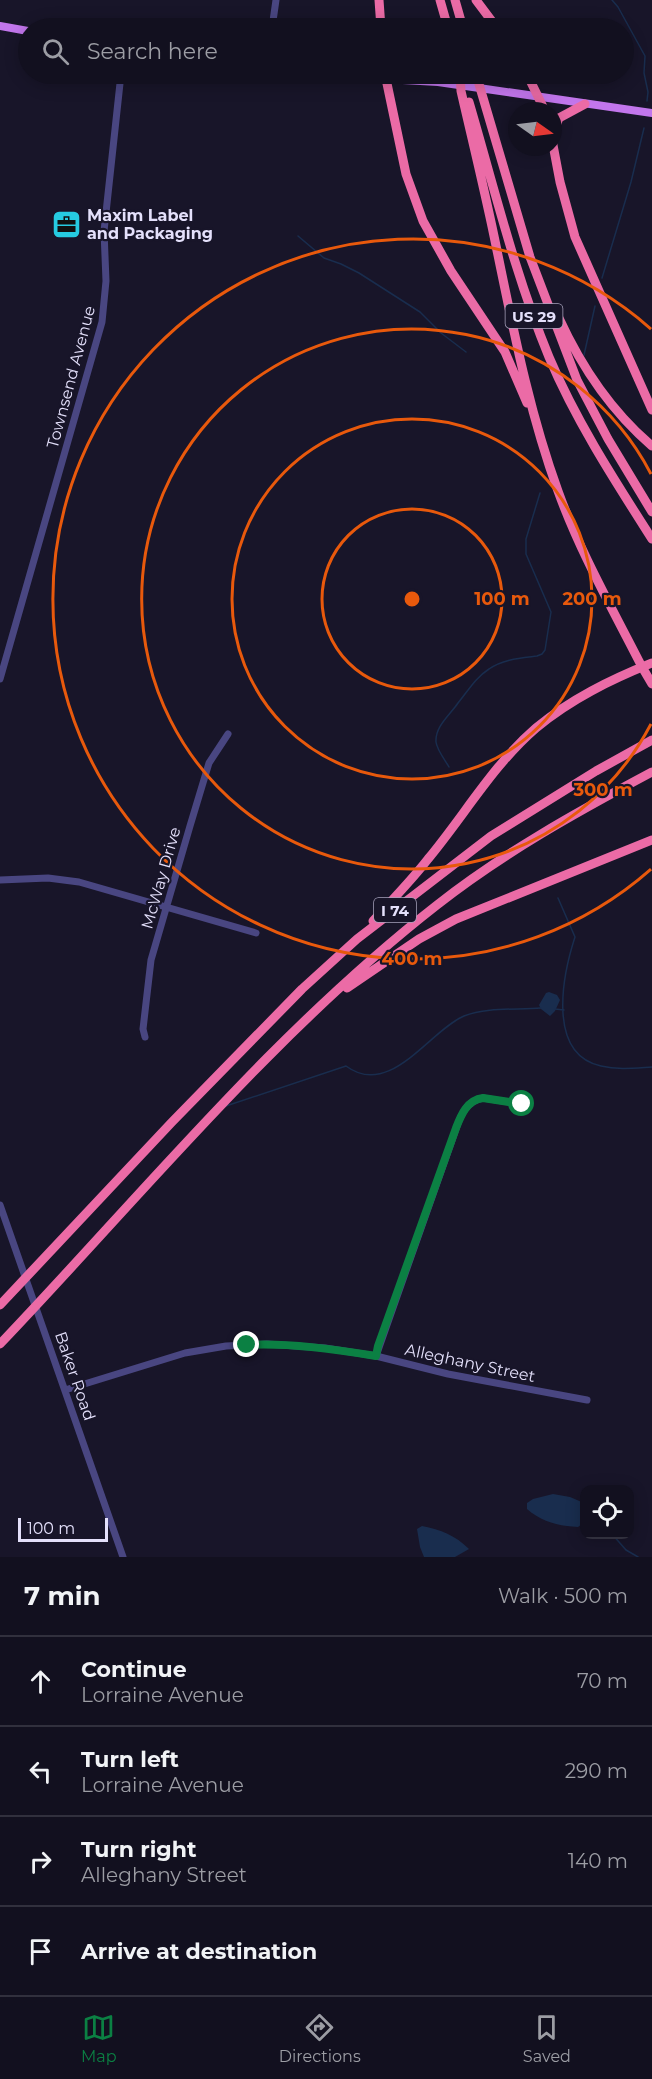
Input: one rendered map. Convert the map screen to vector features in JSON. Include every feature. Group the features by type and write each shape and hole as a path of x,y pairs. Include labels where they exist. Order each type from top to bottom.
{"highway":[{"path":"379,0 380,18"},
{"path":"440,0 445,18"},
{"path":"455,0 460,18"},
{"path":"476,0 490,18"},
{"path":"387,84 406,174 423,221 451,271 505,352 542,439"},
{"path":"460,84 511,322 558,491 579,540 652,684"},
{"name":"US 29","path":"463,84 531,310 550,358 598,452 652,539"},
{"name":"US 29","path":"479,84 539,282 577,380 608,439 652,512"},
{"path":"532,84 541,102"},
{"path":"562,116 585,104"},
{"path":"555,156 564,200 575,237 652,410"},
{"path":"539,282 550,299 573,349 592,379 615,409 652,446"},
{"path":"357,939 428,860 500,765 535,729 565,706 599,685 652,663"},
{"name":"I 74","path":"0,1305 172,1122 302,989 357,939 491,836 596,771 652,740"},
{"name":"I 74","path":"0,1344 144,1188 309,1015 372,959 437,905 520,846 652,772"},
{"path":"309,1015 419,939 456,920 652,840"}],"main road":[{"path":"0,26 18,29"},
{"path":"453,84 652,113"}],"street":[{"path":"273,18 276,0"},
{"name":"Townsend Avenue","path":"0,680 102,322 106,281 104,231 120,84"},
{"name":"McWay Drive","path":"145,1036 143,1029 152,960 166,907 209,763 228,734"},
{"path":"0,880 26,877 64,880 256,933"},
{"path":"376,1356 456,1128 467,1105 478,1098 483,1098 528,1105"},
{"name":"Baker Road","path":"0,1205 123,1557"},
{"name":"Alleghany Street","path":"65,1390 185,1353 226,1346 272,1344 325,1348 376,1356 448,1374 587,1400"}],"water":[{"path":"549,992 557,995 560,1000 550,1016 539,1005"},
{"path":"553,1494 580,1501 580,1526 557,1524 539,1517 527,1509 527,1503 533,1499"},
{"path":"422,1526 447,1534 469,1549 455,1557 424,1557 417,1529"}],"waterway":[{"path":"612,0 624,18"},
{"path":"634,36 645,56 647,101"},
{"path":"602,278 631,182 644,128"},
{"path":"298,236 324,258 359,273 420,312 441,333 466,352"},
{"path":"584,355 595,306"},
{"path":"449,767 438,748 436,736 444,721 472,685 484,673 500,663 537,656 545,650 551,612 526,554 526,539 540,493"},
{"path":"558,898 575,937 563,991 565,1030 572,1046 584,1059 601,1066 652,1067"},
{"path":"226,1106 346,1066 362,1074 378,1074 393,1069 451,1024 473,1013 541,1008"},
{"path":"555,1009 564,1010"},
{"path":"616,1539 626,1550 638,1557"}],"place":[{"name":"Maxim Label and Packaging","path":"66,224"}],"route":[{"path":"247,1345 325,1348 376,1356 464,1110 467,1105 478,1098 522,1104"}]}
